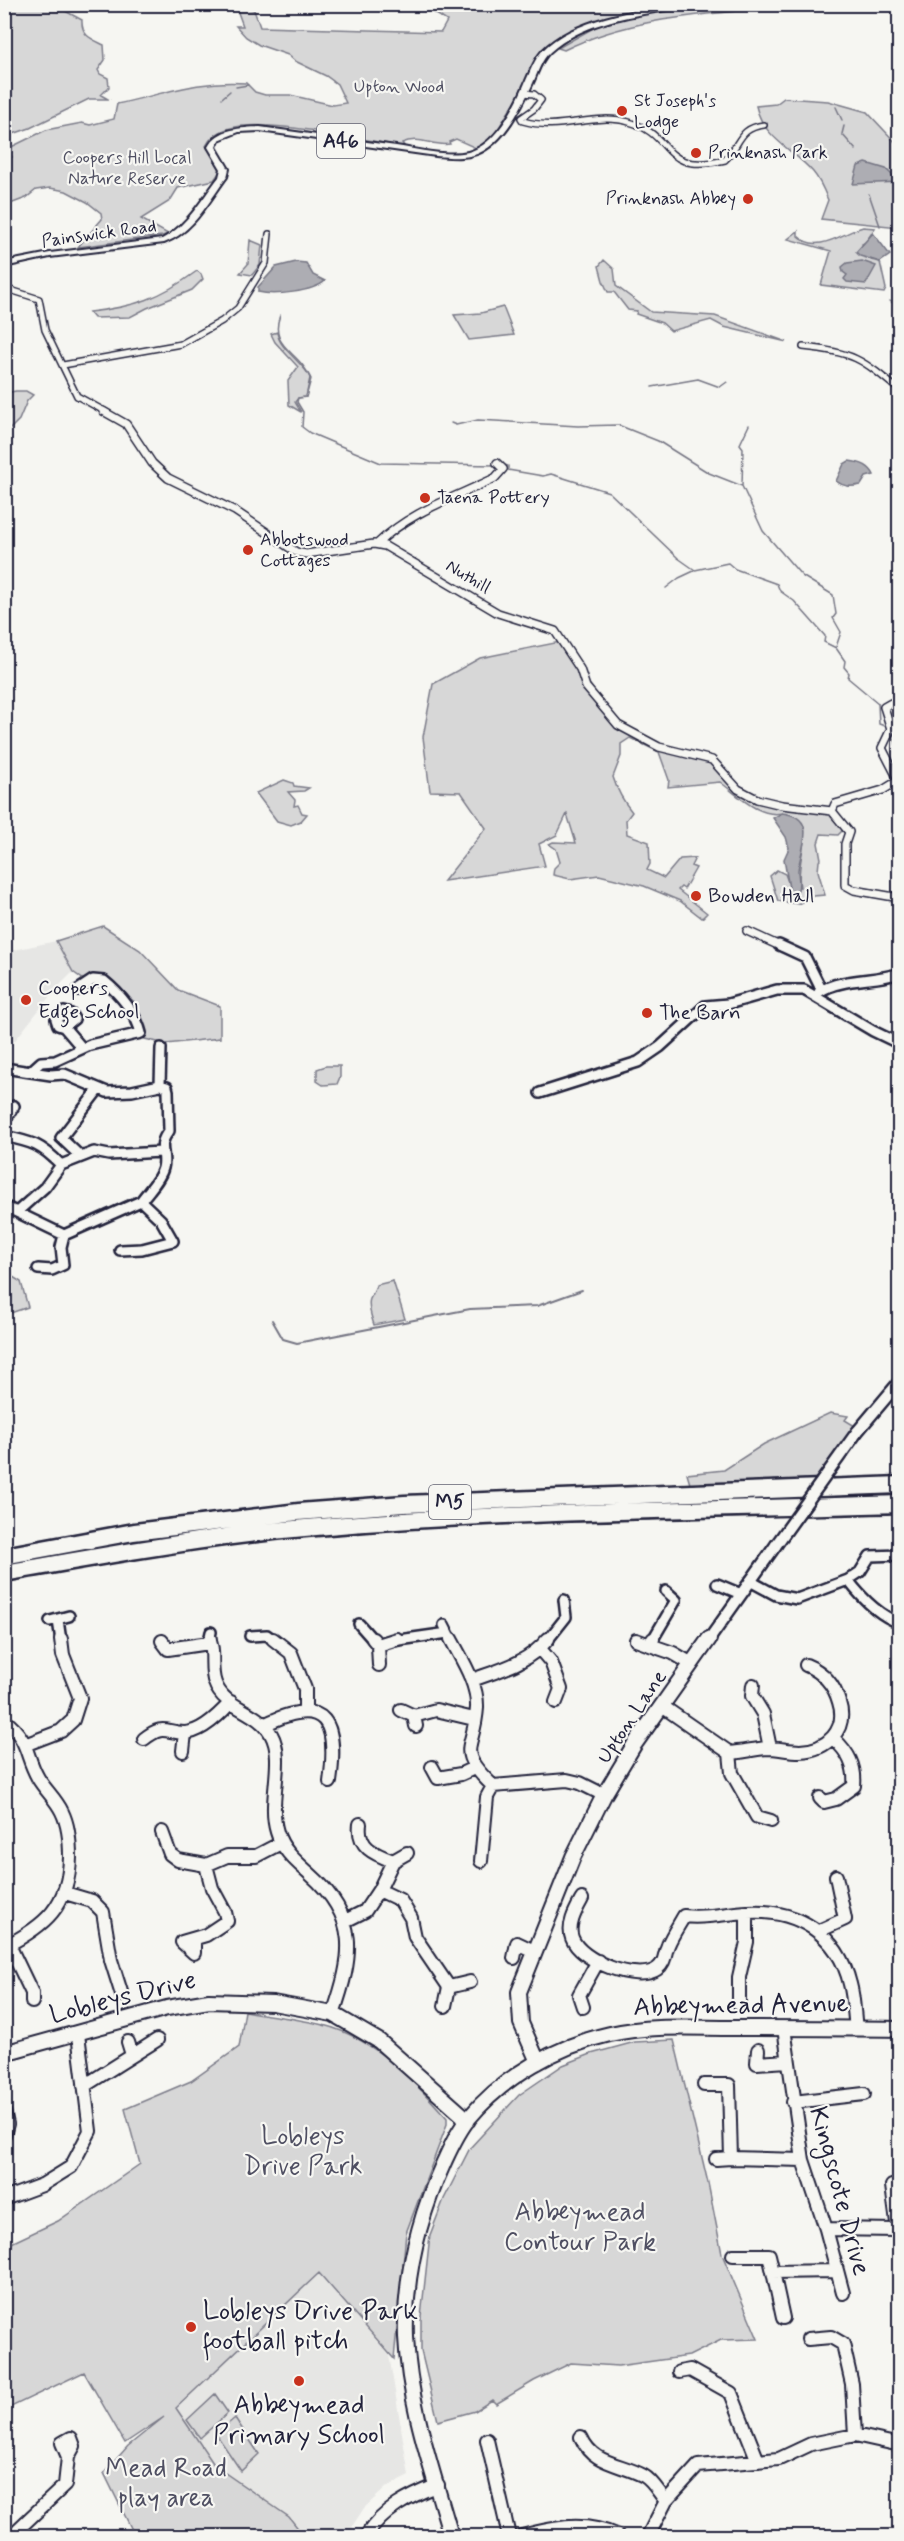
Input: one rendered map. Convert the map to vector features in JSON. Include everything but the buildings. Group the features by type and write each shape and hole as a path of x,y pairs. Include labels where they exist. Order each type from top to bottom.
{"highway":[{"name":"M5","path":"4,1556 134,1532 298,1512 404,1503 900,1485"},
{"name":"M5","path":"4,1573 136,1550 303,1528 503,1516 900,1504"}],"main road":[{"name":"Painswick Road","path":"4,265 50,255 164,241 177,236 185,229 223,177 225,169 212,147 216,140 224,134 238,130 260,129 410,151 460,155 474,152 488,144 510,117 524,93 538,60 550,49 593,24 630,14 698,4"}],"street":[{"path":"524,93 534,94 541,100 534,109 521,118 527,123 549,126 604,119 628,121 648,129 672,156 689,165 725,160 744,131 755,125 764,125"},
{"path":"63,365 181,344 222,321 238,308 266,263 269,234"},
{"path":"4,288 39,299 45,330 78,396 126,424 160,471 180,485 235,511 296,552 318,553 377,544 388,532 403,522 495,478 503,469 497,463"},
{"path":"803,347 824,349 852,356 871,366 900,391"},
{"name":"Nuthill","path":"377,544 397,553 498,613 555,631 580,669 586,687 618,725 659,747 712,760 738,789 758,799 782,806 832,811"},
{"path":"891,703 884,707 891,729 882,748 897,777 896,782 883,790 835,804 832,811 849,832 846,844 845,885 854,891 900,898"},
{"path":"747,931 805,957 818,993"},
{"path":"818,993 830,985 882,979 900,973"},
{"path":"31,1071 40,1062 55,1061 82,1048 141,1033 141,1028 131,1008 103,981 94,980 78,990"},
{"path":"540,1093 638,1062 660,1047 688,1020 711,1004 728,1004 777,990 804,990 818,993 873,1031 900,1044"},
{"path":"64,1027 82,1048"},
{"path":"160,1085 161,1048"},
{"path":"4,1068 51,1075 64,1074 98,1090 122,1092 160,1085 168,1089 169,1131 164,1138 161,1152 164,1164 162,1172 141,1202 64,1235"},
{"path":"45,1148 52,1141 61,1138 98,1090"},
{"path":"4,1122 14,1106"},
{"path":"9,1137 45,1148 62,1165"},
{"path":"61,1138 80,1156"},
{"path":"18,1211 45,1186 62,1165 80,1156 94,1152 109,1155 161,1152"},
{"path":"120,1250 142,1249 173,1241 161,1220 141,1202"},
{"path":"4,1206 64,1235"},
{"path":"38,1269 52,1270 63,1266 61,1247 64,1235"},
{"name":"Upton Lane","path":"538,2062 521,2023 519,1992 573,1857 604,1795 634,1745 750,1581 859,1429 900,1382"},
{"path":"750,1581 776,1595 797,1599 848,1580 860,1572 870,1556 900,1555"},
{"path":"848,1580 863,1598 895,1624"},
{"path":"717,1584 741,1594"},
{"path":"650,1645 657,1629 680,1598 666,1591"},
{"path":"472,1680 516,1665 540,1649 571,1618 564,1600"},
{"path":"27,1744 61,1731 73,1720 80,1698 63,1655 54,1621 69,1617"},
{"path":"359,1624 378,1645 379,1665"},
{"path":"378,1645 446,1629 472,1680 477,1707 468,1750 474,1768 493,1786 567,1780 580,1783 604,1795"},
{"path":"260,1635 291,1653 305,1689 305,1710"},
{"path":"166,1650 210,1638 215,1682 222,1695 257,1715 266,1724 275,1740 277,1750 273,1816 281,1844 325,1888 347,1920 350,1952 345,1980 333,2014"},
{"path":"636,1640 673,1653 692,1664"},
{"path":"540,1649 551,1662 561,1689 556,1702"},
{"path":"662,1706 730,1753 770,1748 809,1750 834,1739 842,1723 842,1710 820,1666 806,1665"},
{"path":"750,1694 762,1706 770,1748"},
{"path":"150,1731 170,1727 185,1733 214,1721 231,1702"},
{"path":"402,1710 415,1721 422,1711 438,1709 474,1719"},
{"path":"266,1724 280,1715 305,1710 317,1712 328,1722 333,1738 338,1770 330,1782"},
{"path":"4,1720 19,1731 27,1744 39,1780 51,1794 68,1826 71,1865 65,1893 49,1920 7,1946 32,1994 32,2002"},
{"path":"183,1751 185,1733"},
{"path":"820,1798 824,1802 836,1799 854,1786 855,1779 850,1757 834,1739"},
{"path":"730,1753 732,1773 754,1820 771,1821"},
{"path":"434,1774 461,1774 474,1768"},
{"path":"481,1861 478,1841 487,1797 493,1786"},
{"path":"359,1828 364,1846 371,1854 393,1861"},
{"path":"164,1837 170,1854 178,1860 206,1865 227,1857 256,1856 281,1844"},
{"path":"347,1920 365,1911 379,1890 393,1861 407,1853"},
{"path":"188,1942 232,1922 212,1888 206,1865"},
{"path":"821,1930 845,1919 836,1876"},
{"path":"379,1890 400,1900 411,1918 415,1937 449,1987 445,2006"},
{"path":"65,1893 88,1897 102,1908 117,1965 122,1995"},
{"path":"582,1899 571,1923 571,1933 577,1949 598,1961 630,1974 647,1974 656,1970 664,1962 668,1944 684,1916 702,1920 747,1912 773,1912 796,1917 821,1930 839,1954 850,1982 856,2029"},
{"path":"739,2004 736,1983 740,1961 746,1950 747,1912"},
{"path":"514,1959 514,1938 534,1951"},
{"path":"583,2007 579,1995 598,1961"},
{"path":"449,1987 470,1982"},
{"name":"Lobleys Drive","path":"4,2053 166,2008 209,2001 273,2003 333,2014 379,2041 468,2120"},
{"name":"Kingscote Drive","path":"784,2028 803,2160 826,2229 843,2293"},
{"name":"Abbeymead Avenue","path":"451,2536 423,2431 408,2360 406,2335 410,2265 416,2233 430,2191 450,2149 468,2120 495,2093 538,2062 608,2034 636,2029 900,2029"},
{"path":"4,2199 42,2185 71,2167 90,2131 78,2034"},
{"path":"84,2086 105,2076 132,2055 157,2040"},
{"path":"128,2042 132,2055"},
{"path":"758,2050 757,2063 788,2061"},
{"path":"704,2085 729,2085 731,2158"},
{"path":"793,2102 864,2094"},
{"path":"4,2111 7,2124 4,2135"},
{"path":"716,2159 803,2160"},
{"path":"826,2229 899,2233 892,2186"},
{"path":"733,2255 769,2255 783,2318"},
{"path":"772,2272 836,2271"},
{"path":"807,2339 831,2337 847,2340 855,2435"},
{"path":"680,2372 690,2370 731,2391 758,2461"},
{"path":"648,2536 666,2501 698,2466 779,2458 811,2444 855,2435 900,2445"},
{"path":"581,2437 590,2454 615,2467 646,2477 666,2501"},
{"path":"487,2440 509,2536"},
{"path":"11,2536 65,2485 68,2457 62,2443"},
{"path":"366,2536 376,2520 392,2506 438,2485"},
{"path":"522,2536 565,2525 602,2528 618,2536"}],"shaded area":[{"path":"866,163 886,169 899,182 853,184 858,166"},
{"path":"873,233 890,255 880,262 860,256 856,252"},
{"path":"862,261 876,266 866,284 847,282 844,279 847,275 843,272 842,267 847,263"},
{"path":"296,262 306,263 313,275 325,281 312,288 293,292 274,294 258,292 258,287 276,267"},
{"path":"849,461 864,465 874,475 866,477 861,485 848,486 839,483 836,481 844,464"},
{"path":"782,813 801,820 805,834 798,870 798,889 797,892 790,894 784,859 789,848 786,837 773,818"},
{"name":"Coopers Edge School","path":"56,941 73,972 54,991 5,1053 5,952"},
{"name":"Abbeymead Primary School","path":"319,2273 389,2355 409,2476 387,2487 364,2508 353,2525 351,2536 304,2536 289,2517 259,2499 215,2466 176,2408"}],"green space":[{"name":"Coopers Hill Local Nature Reserve","path":"5,4 54,5 82,20 85,33 104,45 105,60 98,70 100,74 108,78 109,87 101,95 108,99 89,99 13,134 5,141"},
{"name":"Coopers Hill Local Nature Reserve","path":"237,5 254,10 260,27 441,32 447,21 422,5 681,5 604,18 549,47 493,137 478,149 456,139 449,142 450,144 414,140 402,143 405,147 314,131 244,126 220,132 206,146 220,166 219,173 214,180 178,188 170,201 141,219 168,234 78,247 102,219 101,213 87,202 66,191 50,188 36,190 26,198 5,206 5,163 12,157 5,150 46,130 82,123 90,125 114,119 117,104 180,89 229,82 246,83 255,92 265,95 290,95 333,105 346,103 337,84 326,76 295,61 288,55 259,45 246,37 236,26 243,26"},
{"path":"715,5 799,5 650,22 592,38 564,50 558,48 602,23 642,13"},
{"path":"784,98 828,101 867,112 899,146 899,227 821,219 828,200 820,182 805,164 765,127 756,106 776,104"},
{"path":"863,227 875,228 866,242 862,244 871,260 880,262 886,289 884,293 821,285 831,251 788,239 798,231 798,236 805,241 822,243"},
{"path":"250,240 262,245 260,265 252,275 240,273 248,264"},
{"path":"604,260 614,269 616,286 651,312 715,316 787,342 724,327 711,320 671,331 662,323 636,314 637,311 628,310 614,292 608,292 599,266"},
{"path":"197,271 203,279 192,290 130,317 94,318 89,312 146,300 159,295"},
{"path":"503,307 514,335 469,340 454,315 481,313"},
{"path":"277,332 282,345 311,379 306,397 298,398 295,402 301,412 289,405 288,381 298,367 275,342 271,334"},
{"path":"26,391 33,395 27,401 19,420 5,434 5,393"},
{"path":"560,642 618,725 634,735 709,761 744,795 828,812 844,829 838,835 821,834 818,843 821,859 818,871 825,895 813,896 798,904 778,901 770,876 777,870 785,874 790,887 800,887 799,871 805,834 804,826 782,813 773,814 756,809 720,782 668,787 669,780 659,752 630,738 621,744 621,756 613,777 632,812 626,820 627,834 649,842 650,864 647,870 664,878 680,859 695,858 691,866 696,868 684,889 681,887 678,890 707,913 702,918 680,901 644,886 599,875 570,879 553,875 554,868 560,862 556,849 549,844 553,842 576,843 567,814 557,835 539,844 545,866 444,881 486,828 461,792 430,791 423,737 433,684 480,658"},
{"path":"284,780 293,783 294,786 309,788 304,791 288,792 295,800 294,806 298,805 302,813 307,814 301,821 291,825 277,821 256,793"},
{"path":"103,926 140,950 178,990 220,1006 220,1038 166,1044 145,1039 141,1033 138,1005 107,978 84,980 73,972 56,941"},
{"path":"326,1066 340,1066 340,1077 337,1084 323,1085 317,1081 317,1069"},
{"path":"5,1272 21,1282 28,1307 5,1315"},
{"path":"393,1281 405,1319 374,1325 369,1302 376,1285"},
{"path":"830,1413 848,1416 845,1420 855,1426 814,1480 690,1484 687,1474 724,1470 764,1444"},
{"name":"Lobleys Drive Park","path":"245,2011 323,2025 359,2039 406,2075 447,2118 447,2124 406,2233 394,2359 319,2273 176,2408 215,2466 289,2517 304,2536 135,2536 104,2473 128,2446 164,2417 125,2443 84,2372 9,2408 4,2379 5,2246 58,2221 140,2164 125,2109 191,2081 239,2047"},
{"name":"Abbeymead Contour Park","path":"674,2040 708,2183 722,2254 758,2339 721,2340 689,2356 618,2366 571,2363 534,2381 496,2404 492,2400 475,2411 438,2421 421,2351 421,2317 430,2235 444,2199 470,2148 519,2095 563,2065 591,2054 635,2042"},
{"path":"215,2394 228,2413 200,2438 187,2420"},
{"path":"235,2418 259,2454 241,2471 216,2434"}],"waterway":[{"path":"236,87 248,85"},
{"path":"222,98 230,91"},
{"path":"836,107 842,120"},
{"path":"844,126 842,134 856,150"},
{"path":"869,194 880,226"},
{"path":"890,301 900,308"},
{"path":"280,315 277,326 278,335 310,378 306,397 298,398 297,402 303,412 302,427 310,433 381,463 495,465"},
{"path":"4,368 9,372 4,386"},
{"path":"652,387 698,379 720,387 727,382"},
{"path":"451,423 456,425 478,420 578,426 618,425 658,441 709,473 742,486"},
{"path":"742,486 743,448 740,444 749,425"},
{"path":"501,464 508,466 508,470 543,476 551,474 609,492 678,558 695,570 728,563 735,569 777,584 780,591 794,601 825,636 824,642 836,648 845,661 844,667 849,673 848,678 878,703 879,724 888,727"},
{"path":"742,486 763,531 802,576 833,595 836,614 833,618 841,632 836,647"},
{"path":"666,588 679,578 694,571"},
{"path":"893,729 900,762"},
{"path":"272,1320 283,1339 297,1343 470,1309 537,1306 582,1290"}],"place":[{"name":"St Joseph's Lodge","path":"622,111"},
{"name":"Prinknash Park","path":"696,153"},
{"name":"Prinknash Abbey","path":"748,199"},
{"name":"Taena Pottery","path":"425,498"},
{"name":"Abbotswood Cottages","path":"248,550"},
{"name":"Bowden Hall","path":"696,896"},
{"name":"Coopers Edge School","path":"26,1000"},
{"name":"The Barn","path":"647,1013"},
{"name":"Lobleys Drive Park football pitch","path":"191,2327"},
{"name":"Abbeymead Primary School","path":"299,2381"}],"park label":[{"name":"Upton Wood","path":"399,87"},
{"name":"Mead Road play area","path":"166,2484"}]}
